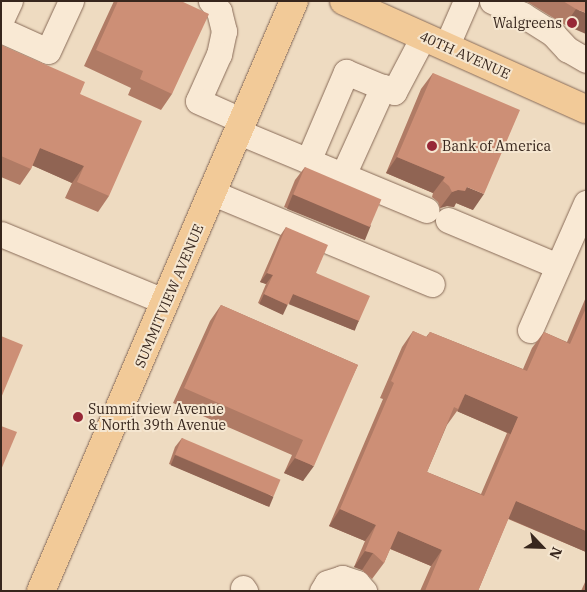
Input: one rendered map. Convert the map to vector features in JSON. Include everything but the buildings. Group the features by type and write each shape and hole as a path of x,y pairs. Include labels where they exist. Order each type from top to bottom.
{"main road":[{"name":"SUMMITVIEW AVENUE","path":"41,591 294,1"},
{"name":"40TH AVENUE","path":"344,1 586,109"}],"street":[{"path":"1,20 10,1"},
{"path":"1,30 48,51 71,1"},
{"path":"211,1 219,11 224,31 219,54 198,101 241,126 308,160 558,266"},
{"path":"308,160 346,72 394,92 466,1"},
{"path":"492,1 523,15 553,34 567,49 586,60"},
{"path":"343,176 383,87"},
{"path":"213,193 432,284"},
{"path":"530,330 586,203"},
{"path":"1,234 166,302"},
{"path":"322,591 327,584 342,578 357,583 364,591"}],"place":[{"name":"Walgreens","path":"572,23"},
{"name":"Bank of America","path":"432,146"},
{"name":"Summitview Avenue & North 39th Avenue","path":"78,417"}]}
